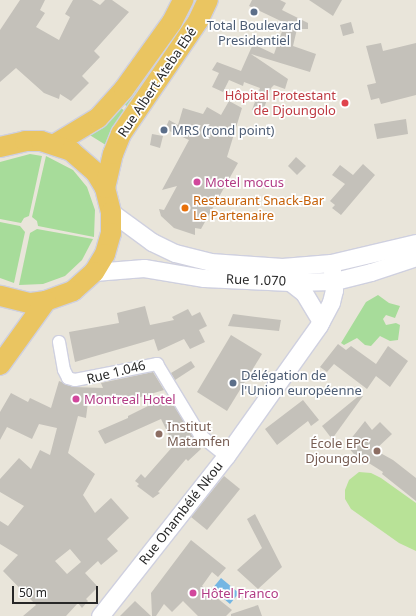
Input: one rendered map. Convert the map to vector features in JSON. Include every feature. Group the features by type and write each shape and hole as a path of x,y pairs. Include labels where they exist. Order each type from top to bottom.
{"highway":[{"path":"55,144 98,118 124,89 172,22 183,0"},
{"name":"Rue Albert Ateba Ebé","path":"105,188 113,154 121,134 194,28 208,0"},
{"path":"0,296 29,303 46,301 73,291 94,272 105,254 111,233 111,212 105,188 85,161 55,144 41,141 3,143"},
{"path":"0,365 46,301"}],"main road":[{"name":"Rue 1.070","path":"111,212 152,242 175,253 210,262 282,267 331,263 416,244"},
{"name":"Rue 1.070","path":"94,272 144,268 204,278 290,282 335,281 372,272 416,257"},
{"name":"Rue Onambélé Nkou","path":"100,616 226,456 321,321 331,302 335,281 331,263"},
{"path":"290,282 308,298 321,321"}],"street":[{"name":"Rue 1.046","path":"59,342 64,370 68,378 75,380 157,364 200,435 226,456"}],"green space":[{"path":"170,42 175,45 129,108 124,104"},
{"path":"121,108 126,112 109,147 88,134 115,115"},
{"path":"30,154 42,156 29,216 24,218 21,223 0,219 0,162"},
{"path":"46,156 73,170 87,187 95,210 94,237 38,226 37,221 32,217"},
{"path":"0,222 20,226 25,232 14,283 0,278"},
{"path":"37,229 93,239 82,260 65,276 43,284 19,285 30,233"},
{"path":"378,295 389,303 400,306 395,318 386,315 383,319 386,325 396,323 400,325 398,340 390,341 380,336 371,346 365,345 357,338 344,345 341,343 366,302"},
{"path":"359,472 371,473 381,478 416,503 416,551 399,543 351,509 345,499 345,490 349,480"}],"water":[{"path":"221,578 239,593 230,604 212,589"}],"building":[{"path":"20,0 45,0 40,10 45,13 36,27 59,40 70,17 65,14 73,0 92,0 100,5 105,0 112,0 129,12 94,51 100,57 82,76 89,83 71,101 60,94 59,99 44,93 16,68 0,82 0,30"},
{"path":"252,0 280,0 286,3 282,10 308,23 308,29 297,29 293,46 316,54 310,72 251,54 288,79 285,89 274,85 271,88 262,114 252,110 260,88 244,82 243,86 229,80 223,92 212,87 219,73 212,70 217,62 241,71 253,44 274,54 285,23 249,6"},
{"path":"309,0 342,0 333,16"},
{"path":"351,22 354,33 343,36 340,25"},
{"path":"381,43 383,51 416,43 416,95 381,104 379,98 371,100 367,85 376,83 366,46"},
{"path":"229,101 242,108 227,157 238,163 201,229 195,228 195,235 174,228 161,216 159,209 164,210 177,186 162,190 189,140 165,129 169,120 178,125 183,108 203,114 207,107 221,115"},
{"path":"406,119 408,134 377,139 374,124"},
{"path":"152,134 163,136 160,148 150,145"},
{"path":"296,157 306,166 297,175 288,166"},
{"path":"363,164 375,175 341,215 332,208 335,205 330,201 345,184 332,175 340,165 353,175"},
{"path":"145,306 150,325 174,320 172,317 188,309 192,316 200,312 207,326 199,330 205,342 190,349 184,339 158,351 154,339 75,362 69,332 119,323 117,313"},
{"path":"233,314 281,320 279,331 228,326"},
{"name":"Délégation de l'Union européenne","path":"231,335 262,354 227,411 197,392"},
{"path":"338,344 346,350 351,346 376,364 388,346 408,361 390,387 376,376 367,389 334,364 327,372 320,367"},
{"path":"191,361 195,367 175,380 171,373"},
{"path":"153,372 164,390 117,404 115,398 88,402 86,418 78,416 68,453 95,474 83,495 95,513 111,498 129,518 107,539 118,551 101,565 98,561 85,573 98,587 86,599 88,601 82,608 78,603 66,616 23,616 36,605 3,571 18,555 0,544 0,521 8,526 24,506 0,492 0,479 19,458 31,469 40,450 50,455 57,428 39,424 32,439 7,427 0,440 0,412 11,393 28,402 30,398 51,408 59,381 73,387 103,388 101,383","holes":["70,549 81,562 67,574 55,561"]},
{"path":"361,394 363,396 332,439 322,426"},
{"path":"168,396 201,449 188,461 186,459 158,492 160,493 153,498 137,486 139,484 135,481 141,474 145,478 174,445 161,419 105,444 98,431 128,418 128,416"},
{"path":"303,400 319,420 311,426 308,421 277,445 265,429"},
{"path":"365,421 372,430 380,422 392,434 375,450 393,460 416,478 416,501 382,474 383,472 364,460 361,462 346,445"},
{"path":"224,476 240,489 207,530 191,517"},
{"path":"255,514 282,567 258,589 237,570 262,548 247,519"},
{"path":"191,540 226,568 218,577 212,572 202,586 232,610 226,616 198,616 183,601 172,612 164,604 156,616 152,616 151,593"},
{"path":"135,601 151,616 120,616"},
{"path":"258,605 262,616 231,616 231,614"}],"place":[{"name":"Total Boulevard Presidentiel","path":"254,12"},
{"name":"Hôpital Protestant de Djoungolo","path":"345,103"},
{"name":"MRS (rond point)","path":"164,130"},
{"name":"Motel mocus","path":"197,182"},
{"name":"Restaurant Snack-Bar Le Partenaire","path":"185,208"},
{"name":"Délégation de l'Union européenne","path":"233,383"},
{"name":"Montreal Hotel","path":"76,399"},
{"name":"Institut Matamfen","path":"159,434"},
{"name":"École EPC Djoungolo","path":"377,451"},
{"name":"Hôtel Franco","path":"193,593"}]}
